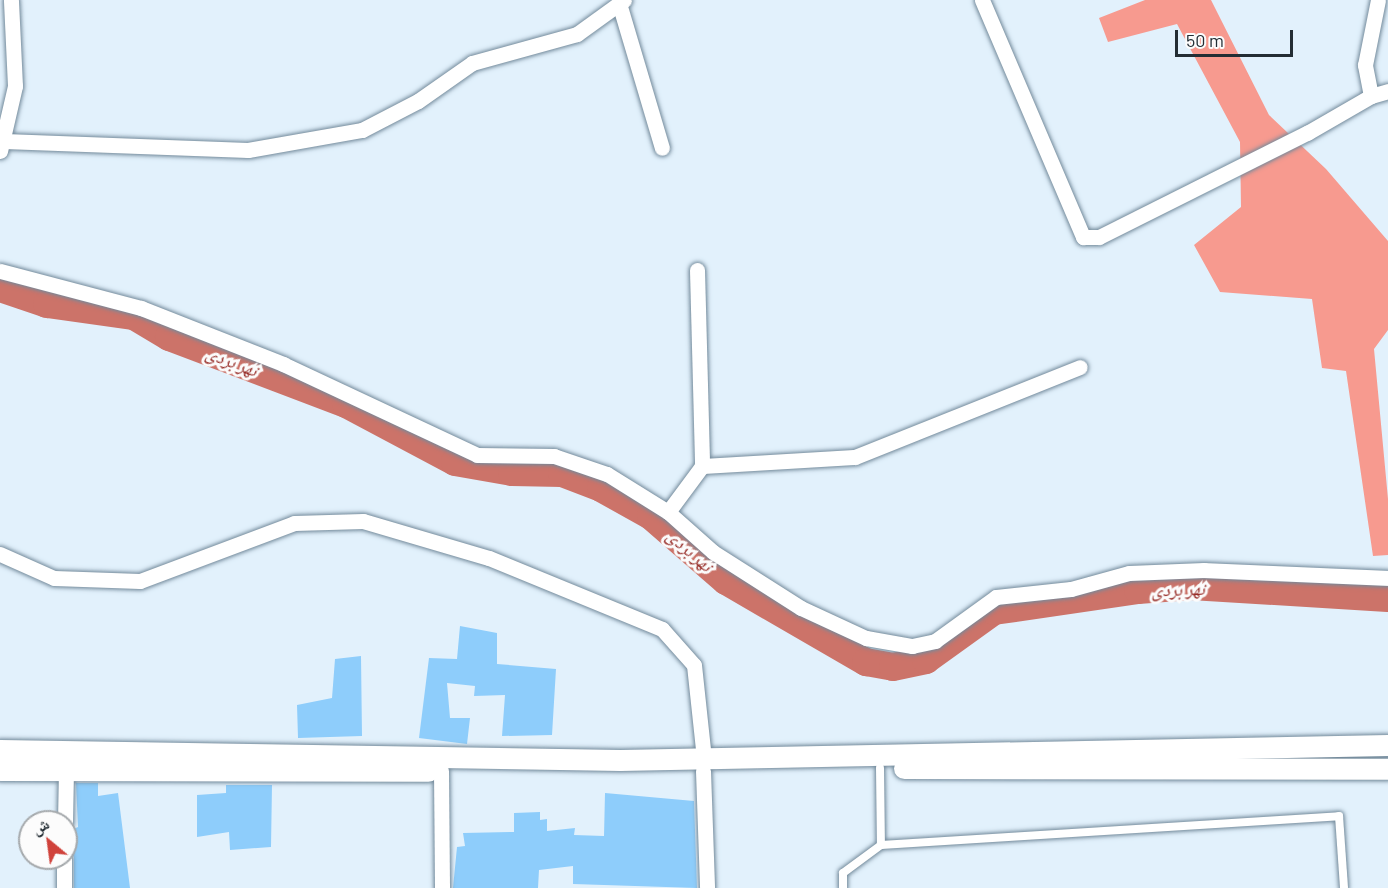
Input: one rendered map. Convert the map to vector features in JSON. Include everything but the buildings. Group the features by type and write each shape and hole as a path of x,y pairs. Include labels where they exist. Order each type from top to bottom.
{"main road":[{"path":"0,770 441,771 1388,745"},
{"path":"0,750 880,768 1388,769"}],"street":[{"path":"11,0 15,86 2,146 248,150 362,130 418,101 472,63 577,34 622,2 662,148"},
{"path":"982,0 1083,237 1099,237 1371,96 1388,92"},
{"path":"1371,96 1365,65 1378,0"},
{"path":"668,512 702,466 697,270"},
{"path":"0,271 141,308 283,364 477,454 554,456 607,474 668,512 713,552 801,608 866,638 912,646 935,641 996,597 1071,589 1129,573 1204,570 1388,578"},
{"path":"702,466 855,457 1080,367"},
{"path":"0,554 54,578 140,581 294,523 374,524 489,558 662,629 694,665 704,764 707,888"},
{"path":"65,810 66,770"},
{"path":"441,771 442,888"},
{"path":"64,870 64,888"}],"lane":[{"path":"880,768 881,845"},
{"path":"843,888 843,873 881,845 1339,816 1344,888"}],"shaded area":[{"path":"1145,0 1211,0 1269,115 1326,169 1388,241 1388,330 1374,349 1388,499 1388,555 1373,556 1346,371 1322,368 1312,299 1220,292 1194,245 1241,207 1240,142 1177,24 1108,42 1099,18"}],"waterway":[{"name":"نهر بردى","path":"0,288 47,304 134,316 169,337 346,404 455,462 512,472 562,473 601,488 651,516 726,581 866,662 893,667 926,660 994,611 1138,590 1191,586 1388,598"}]}
